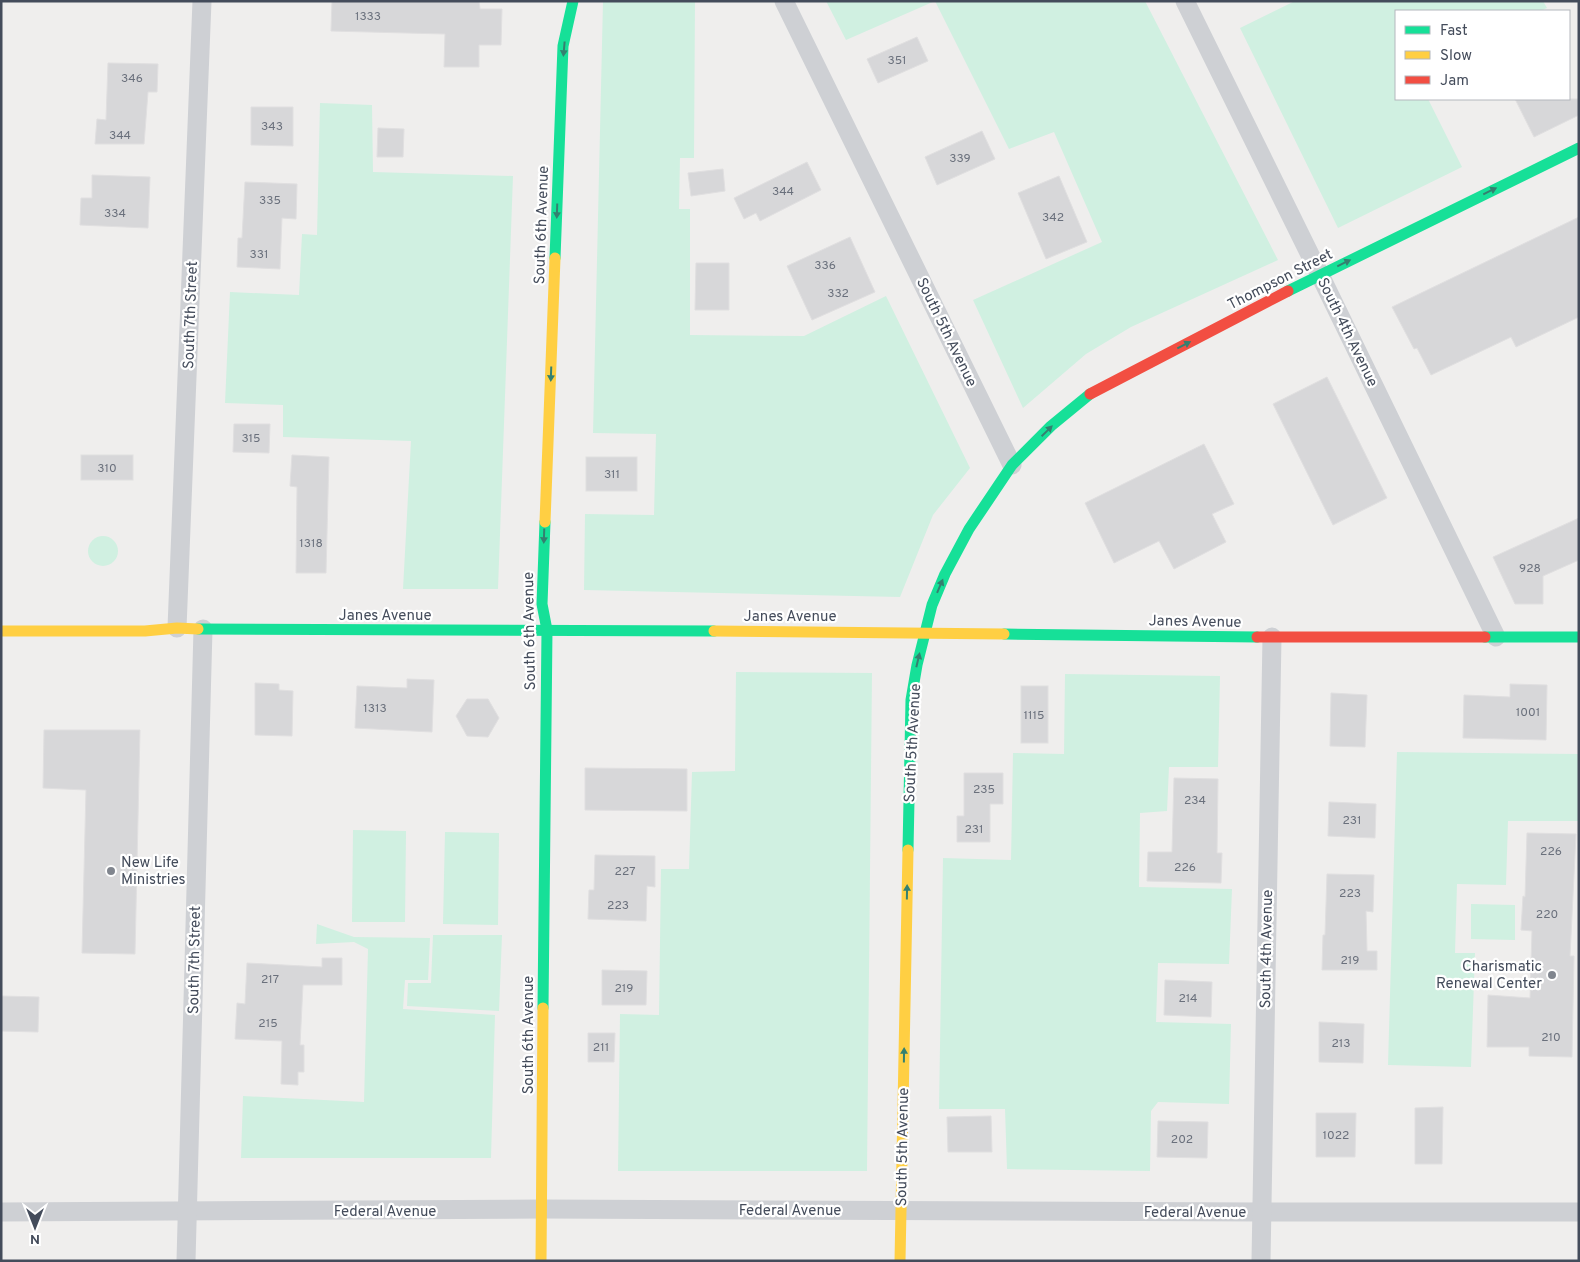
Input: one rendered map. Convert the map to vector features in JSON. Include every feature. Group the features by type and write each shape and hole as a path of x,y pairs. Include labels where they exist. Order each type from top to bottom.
{"street":[{"name":"South 7th Street","path":"177,628 202,1"},
{"name":"South 6th Avenue","path":"541,1261 546,630 542,604 563,46 573,1"},
{"name":"South 5th Avenue","path":"784,1 1012,465 969,529 945,574 932,605 917,665 911,700 900,1261"},
{"name":"South 4th Avenue","path":"1185,1 1496,637"},
{"name":"Thompson Street","path":"1012,465 1051,426 1093,392 1320,275 1579,148"},
{"name":"Janes Avenue","path":"1,631 145,631 177,628 203,630 925,632 1272,637 1579,637"},
{"name":"South 7th Street","path":"186,1261 203,630"},
{"name":"South 4th Avenue","path":"1261,1261 1272,637"},
{"name":"Federal Avenue","path":"1,1212 542,1209 1579,1212"}],"green space":[{"path":"603,1 695,1 694,158 680,158 679,209 690,209 690,335 804,336 886,296 970,468 933,515 900,597 584,590 585,514 654,515 656,434 593,433"},
{"path":"826,1 935,1 846,40"},
{"path":"935,1 1145,1 1278,260 1131,327 1086,354 1023,408 973,300 1102,242 1054,132 1009,149"},
{"path":"1295,1 1543,1 1547,8 1542,10 1395,10 1395,100 1428,100 1462,167 1338,228 1240,28"},
{"path":"320,103 372,105 373,172 513,176 498,589 403,589 411,441 283,437 283,405 225,403 230,292 299,295 302,234 317,235"},
{"path":"103,536 113,541 118,551 113,561 103,566 93,561 88,551 93,541"},
{"path":"736,672 872,673 867,1171 618,1171 620,1014 659,1015 661,869 689,869 692,772 735,771"},
{"path":"1065,674 1220,676 1218,767 1169,767 1167,811 1140,813 1139,887 1232,889 1229,964 1158,963 1156,1022 1231,1024 1229,1104 1158,1102 1151,1111 1150,1171 1007,1169 1005,1109 939,1109 943,858 1011,860 1013,753 1064,754"},
{"path":"1397,752 1579,754 1579,821 1508,821 1506,885 1457,884 1455,953 1475,953 1471,1067 1388,1065"},
{"path":"353,830 406,831 405,922 352,922"},
{"path":"445,832 499,833 498,925 443,924"},
{"path":"1471,904 1515,905 1515,940 1471,939"},
{"path":"317,924 354,937 430,938 428,980 405,980 403,1009 495,1015 491,1158 241,1158 243,1096 364,1102 368,949 354,942 316,944"},
{"path":"433,935 502,935 499,1011 407,1006 408,983 431,983"}],"building":[{"path":"332,1 479,1 480,9 502,9 501,45 479,45 479,67 444,67 445,34 331,31"},
{"path":"917,37 928,61 878,83 867,59"},
{"path":"108,63 158,64 157,92 148,92 144,144 95,144 97,119 106,120"},
{"path":"1579,99 1579,115 1534,137 1516,100"},
{"path":"251,107 293,107 293,146 251,145"},
{"path":"378,128 404,129 403,157 377,157"},
{"path":"982,131 995,159 937,185 925,157"},
{"path":"807,162 821,190 760,221 756,213 744,219 734,198"},
{"path":"723,169 725,191 691,196 688,173"},
{"path":"92,175 150,177 148,228 80,225 81,198 92,198"},
{"path":"1059,176 1087,242 1046,259 1018,193"},
{"path":"245,182 297,184 296,219 282,218 280,269 237,267 238,238 242,238"},
{"path":"1579,217 1579,317 1516,347 1511,337 1431,375 1417,348 1414,349 1392,307"},
{"path":"850,237 875,292 812,320 787,266"},
{"path":"696,263 729,263 729,310 695,310"},
{"path":"1327,377 1387,498 1333,525 1273,404"},
{"path":"234,424 270,424 269,453 233,452"},
{"path":"1204,444 1234,504 1212,514 1226,542 1174,569 1159,541 1114,563 1085,503"},
{"path":"81,455 133,455 133,480 81,480"},
{"path":"292,455 329,457 326,573 296,573 297,487 290,486"},
{"path":"586,457 637,457 637,491 586,491"},
{"path":"1579,518 1579,560 1543,576 1543,604 1515,604 1493,557"},
{"path":"407,679 434,680 432,732 355,728 357,686 407,688"},
{"path":"255,683 279,684 279,690 293,691 292,736 255,735"},
{"path":"1510,684 1547,685 1546,740 1463,738 1464,695 1510,697"},
{"path":"1021,686 1048,686 1048,743 1021,743"},
{"path":"1331,693 1367,695 1365,747 1330,746"},
{"path":"467,699 488,699 499,718 488,737 467,736 456,716"},
{"name":"New Life Ministries","path":"44,730 140,730 135,954 82,953 86,790 43,788"},
{"path":"585,768 687,769 687,811 585,810"},
{"path":"964,773 1003,773 1003,804 990,804 990,842 957,842 957,816 964,816"},
{"path":"1174,778 1218,779 1217,853 1222,853 1221,883 1147,881 1148,852 1172,852"},
{"path":"1329,802 1376,804 1375,838 1328,836"},
{"path":"1527,833 1576,834 1570,956 1574,956 1572,1057 1529,1056 1529,1047 1487,1047 1488,995 1530,998 1532,931 1521,930 1523,896 1525,897"},
{"path":"595,855 655,856 655,887 647,886 646,921 588,919 589,890 594,890"},
{"path":"1327,874 1374,875 1373,912 1366,911 1367,951 1377,951 1377,970 1322,970"},
{"path":"322,958 342,958 342,985 303,985 300,1045 304,1045 304,1072 298,1072 298,1085 281,1084 282,1041 235,1039 237,1003 245,1004 247,963 322,967"},
{"path":"602,970 647,971 646,1005 602,1005"},
{"path":"1165,980 1212,982 1211,1017 1164,1015"},
{"path":"1,996 39,997 38,1032 1,1031"},
{"path":"1319,1022 1364,1024 1363,1063 1319,1062"},
{"path":"588,1033 615,1033 614,1062 588,1062"},
{"path":"1443,1107 1442,1164 1415,1164 1415,1108"},
{"path":"1316,1113 1356,1113 1355,1157 1316,1157"},
{"path":"991,1116 992,1152 948,1152 947,1117"},
{"path":"1158,1121 1208,1122 1207,1158 1157,1157"}],"traffic: fast":[{"path":"555,258 563,46 573,1"},
{"path":"1288,291 1579,148"},
{"path":"908,850 911,700 917,665 932,605 945,574 969,529 1012,465 1051,426 1090,394"},
{"path":"543,1008 547,630 542,604 545,522"},
{"path":"198,629 714,631"},
{"path":"1004,634 1257,637"},
{"path":"1485,637 1579,637"}],"traffic: slow":[{"path":"545,522 555,258"},
{"path":"1,631 198,629"},
{"path":"714,631 1004,634"},
{"path":"900,1261 908,850"},
{"path":"541,1261 543,1008"}],"traffic: jam":[{"path":"1090,394 1288,291"},
{"path":"1257,637 1485,637"}],"place":[{"name":"New Life Ministries","path":"111,871"},
{"name":"Charismatic Renewal Center","path":"1552,975"}]}
